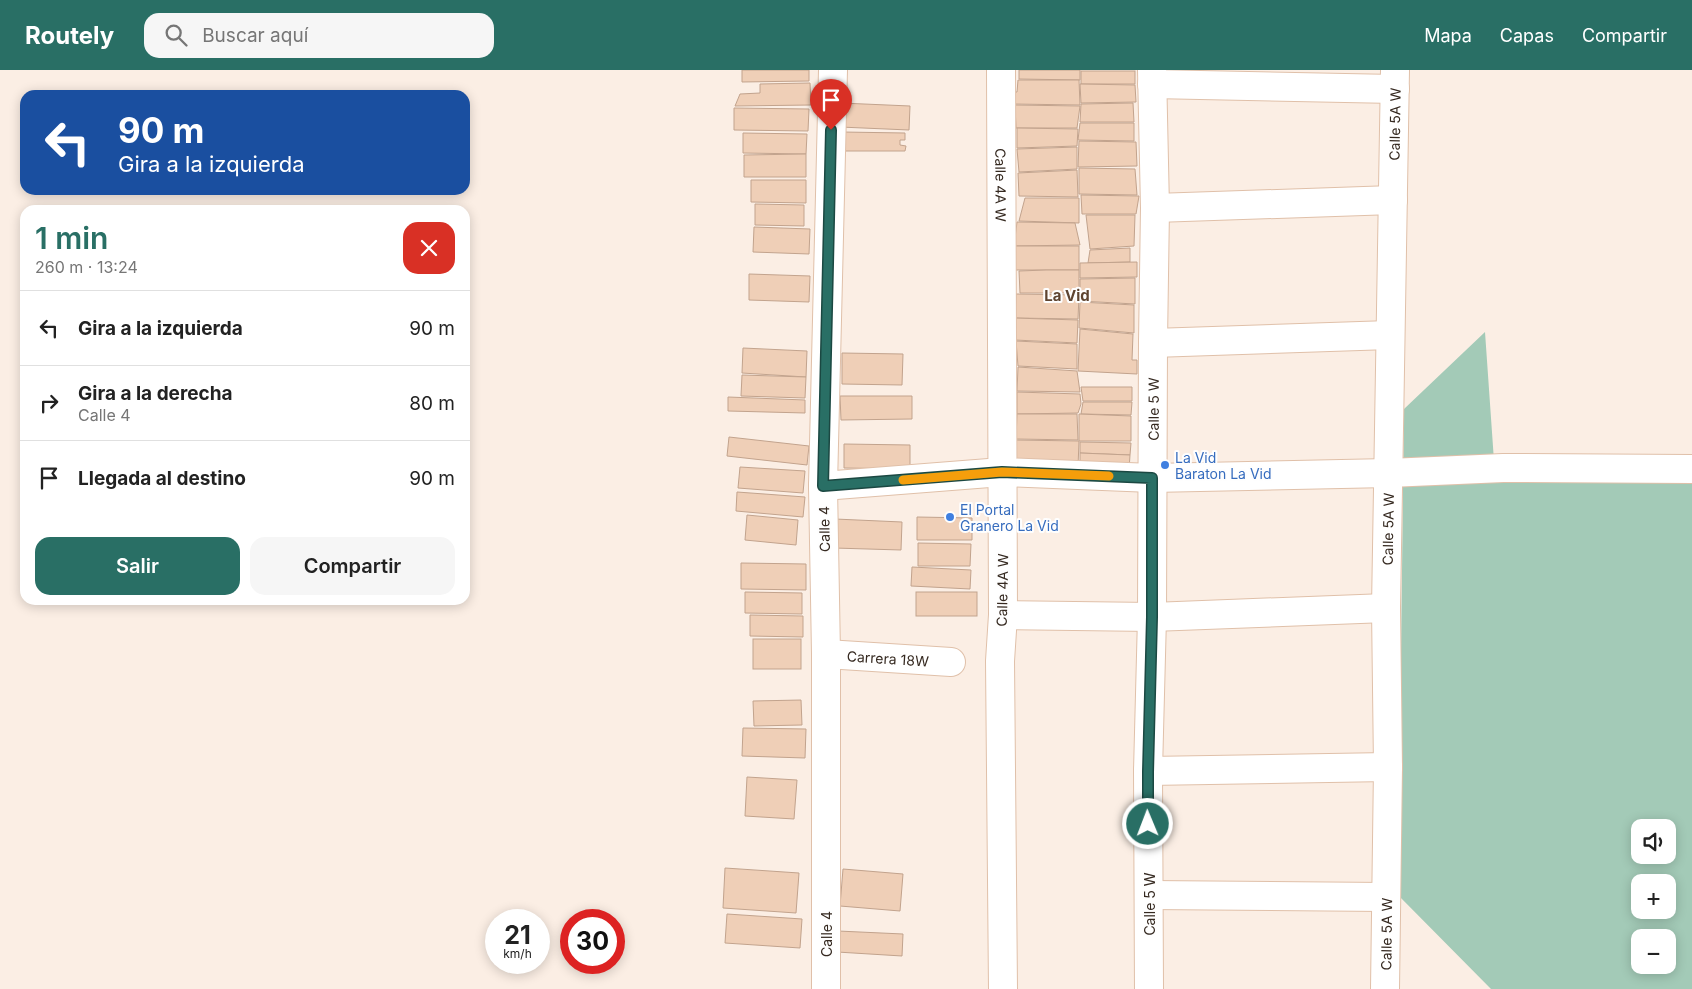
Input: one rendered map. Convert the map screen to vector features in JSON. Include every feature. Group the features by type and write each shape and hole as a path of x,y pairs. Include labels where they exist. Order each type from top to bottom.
{"street":[{"name":"Calle 4","path":"826,989 826,654 823,486 833,70"},
{"name":"Calle 4A W","path":"1001,70 1003,615 1000,662 1003,989"},
{"path":"1152,77 1395,80"},
{"name":"Calle 5 W","path":"1149,989 1148,772 1152,617 1155,208 1152,77"},
{"name":"Calle 5A W","path":"1385,989 1388,768 1386,608 1395,80"},
{"path":"1155,208 1393,200"},
{"path":"1153,343 1390,335"},
{"path":"823,486 1002,472 1152,478 1389,473 1503,468 1692,469"},
{"path":"1003,615 1152,617 1386,608"},
{"name":"Carrera 18W","path":"826,654 951,662"},
{"path":"1148,772 1388,768"},
{"path":"1149,895 1386,897"}],"green space":[{"path":"1485,332 1494,461 1692,470 1692,989 1491,989 1398,895 1404,409"}],"building":[{"path":"742,70 809,70 809,81 742,82"},
{"path":"1019,70 1080,70 1080,80 1019,79"},
{"path":"1081,71 1135,71 1135,84 1081,84"},
{"path":"1018,80 1079,80 1080,105 1012,104 1011,92 1017,92"},
{"path":"810,83 811,105 735,106 740,94 760,93 760,84"},
{"path":"1080,84 1135,85 1136,102 1081,103"},
{"path":"841,103 910,106 909,130 840,127"},
{"path":"1133,103 1134,122 1080,122 1081,104"},
{"path":"1015,105 1080,106 1077,128 1016,128"},
{"path":"734,108 809,109 808,131 734,130"},
{"path":"1080,123 1134,123 1134,141 1078,140"},
{"path":"1017,128 1078,129 1077,146 1017,148"},
{"path":"842,132 905,133 905,140 900,140 900,145 906,146 905,151 842,151"},
{"path":"743,133 807,134 806,154 743,153"},
{"path":"1079,141 1136,142 1137,166 1078,167"},
{"path":"1077,147 1077,169 1019,172 1017,149"},
{"path":"806,154 806,177 744,177 744,155"},
{"path":"1079,168 1135,169 1137,195 1079,194"},
{"path":"1077,170 1078,197 1019,196 1018,173"},
{"path":"751,180 806,180 806,203 751,202"},
{"path":"1081,195 1139,196 1136,214 1082,214"},
{"path":"1025,198 1079,198 1079,223 1019,221"},
{"path":"755,204 804,205 804,226 755,225"},
{"path":"1086,215 1135,215 1134,246 1090,249"},
{"path":"1017,222 1075,223 1080,245 1014,246"},
{"path":"754,227 810,229 809,254 753,252"},
{"path":"1014,246 1079,246 1079,270 1015,270"},
{"path":"1130,248 1130,262 1088,263 1090,250"},
{"path":"1137,262 1137,277 1080,278 1080,263"},
{"path":"1079,270 1079,293 1020,293 1019,271"},
{"path":"749,274 810,276 809,302 749,300"},
{"path":"1135,278 1135,304 1080,301 1080,279"},
{"path":"1016,294 1079,295 1078,319 1015,318"},
{"path":"1080,302 1134,305 1134,333 1079,328"},
{"path":"1013,318 1078,320 1077,343 1015,340"},
{"path":"1080,329 1133,334 1132,360 1137,360 1137,374 1078,371"},
{"path":"1016,341 1077,344 1077,369 1018,366"},
{"path":"743,348 807,351 806,377 742,373"},
{"path":"842,353 903,354 902,385 842,384"},
{"path":"1018,367 1077,371 1080,392 1017,391"},
{"path":"742,375 806,377 805,398 741,396"},
{"path":"1081,387 1132,387 1132,401 1083,401"},
{"path":"1017,392 1080,394 1081,404 1078,413 1017,414"},
{"path":"840,396 912,396 912,419 841,420"},
{"path":"728,397 805,400 805,413 728,411"},
{"path":"1083,402 1132,402 1131,415 1081,414"},
{"path":"1017,414 1077,414 1078,440 1016,439"},
{"path":"1079,414 1131,416 1131,441 1079,441"},
{"path":"729,437 809,446 807,465 727,456"},
{"path":"1015,440 1079,441 1078,467 1016,463"},
{"path":"1080,442 1131,443 1130,455 1080,453"},
{"path":"844,444 910,445 910,469 844,468"},
{"path":"1080,453 1130,455 1129,470 1080,468"},
{"path":"740,467 805,471 803,493 738,488"},
{"path":"737,492 805,497 803,517 736,511"},
{"path":"747,515 798,520 796,545 745,540"},
{"path":"917,517 972,518 972,540 917,540"},
{"path":"835,519 902,522 901,550 834,548"},
{"path":"918,543 971,544 970,566 918,566"},
{"path":"741,563 806,564 806,590 741,589"},
{"path":"912,567 971,570 970,589 911,586"},
{"path":"745,592 802,593 802,614 745,613"},
{"path":"916,592 977,592 977,616 916,616"},
{"path":"750,615 803,616 803,637 750,636"},
{"path":"753,639 801,639 801,669 753,669"},
{"path":"801,700 802,725 754,726 753,701"},
{"path":"743,728 806,729 805,758 742,756"},
{"path":"747,777 797,780 794,819 745,816"},
{"path":"725,868 799,873 796,913 723,908"},
{"path":"843,869 903,874 900,911 840,906"},
{"path":"727,914 802,919 800,948 725,943"},
{"path":"838,931 903,934 902,956 837,952"}],"slow traffic":[{"path":"903,480 1002,472 1109,476"}],"place":[{"name":"La Vid Baraton La Vid","path":"1165,465"},
{"name":"El Portal Granero La Vid","path":"950,517"}],"district":[{"name":"La Vid","path":"1067,295"}],"route":[{"path":"831,130 823,486 1002,472 1152,478 1152,617 1148,824"}]}
